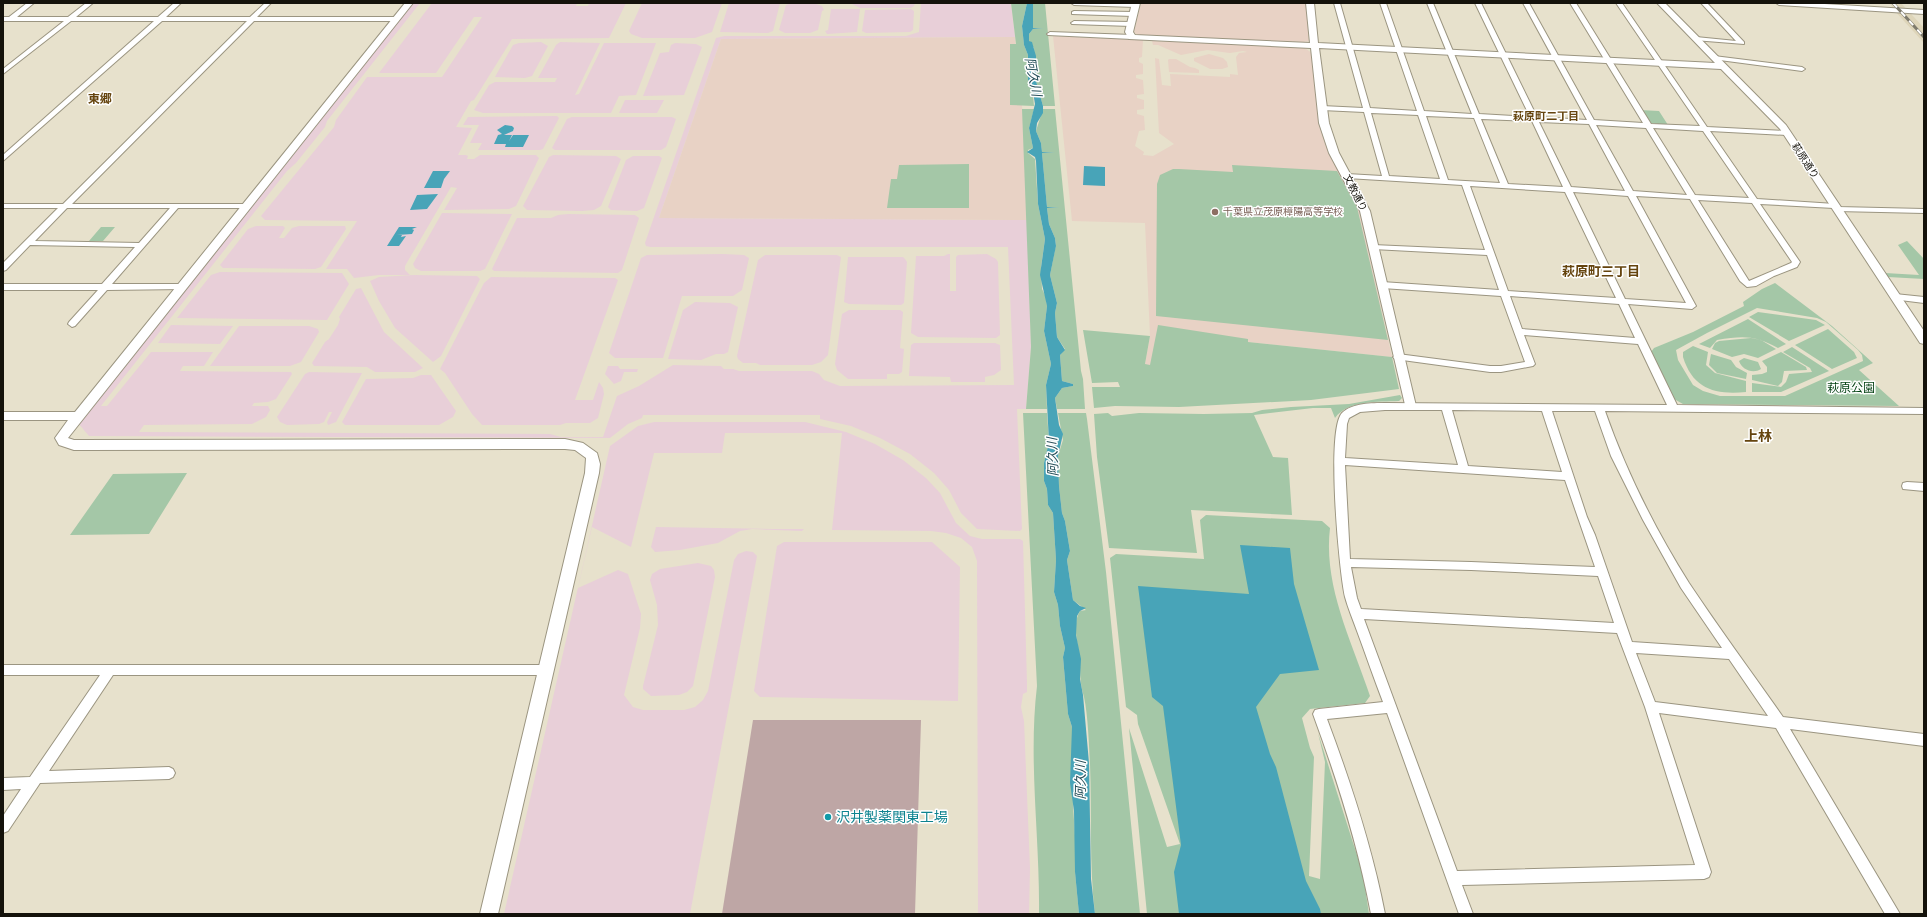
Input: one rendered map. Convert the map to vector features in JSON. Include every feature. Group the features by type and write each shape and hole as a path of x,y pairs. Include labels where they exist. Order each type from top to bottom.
{"street":[{"path":"3,24 6,19 32,3"},
{"path":"3,72 90,3"},
{"path":"3,158 178,3"},
{"path":"3,268 268,3"},
{"path":"409,3 77,416 61,438 64,442 74,445 565,444 578,446 592,456 593,464 489,914"},
{"path":"1074,35 1074,3 1136,4 1129,34 1132,37"},
{"name":"文教通り","path":"1310,3 1324,123 1330,145 1365,211 1410,406"},
{"path":"1337,3 1386,178"},
{"path":"1383,3 1445,182"},
{"path":"1430,3 1505,185"},
{"path":"1478,3 1674,409"},
{"path":"1382,285 1505,292 1692,306 1526,3"},
{"path":"1573,3 1744,281 1748,284 1753,284 1771,274 1794,265 1796,262 1661,62 1618,3"},
{"name":"萩原通り","path":"1660,3 1787,133 1924,340"},
{"path":"1696,39 1742,43 1704,3"},
{"path":"1779,3 1924,12"},
{"path":"1904,3 1913,12"},
{"path":"1074,13 1133,14"},
{"path":"6,19 396,19"},
{"path":"1074,23 1131,24"},
{"path":"1050,34 1400,49 1722,66"},
{"path":"1714,58 1802,70"},
{"path":"1322,108 1787,133"},
{"path":"1347,176 1753,200 1836,208 1924,211"},
{"path":"1398,357 1490,369 1501,369 1530,364 1520,332 1465,183"},
{"path":"3,206 246,206"},
{"path":"72,324 176,206"},
{"path":"28,243 142,245"},
{"path":"1374,247 1490,253"},
{"path":"3,287 181,287"},
{"path":"1895,297 1924,300"},
{"path":"1520,332 1640,341"},
{"path":"1466,914 1351,598 1345,563 1340,460 1341,426 1344,417 1352,411 1379,407 1410,406 1924,411"},
{"path":"1446,407 1464,469"},
{"path":"1453,878 1704,872 1651,707 1621,628 1546,408"},
{"path":"1599,408 1616,456 1648,520 1686,587 1780,723 1892,914"},
{"path":"3,416 77,416"},
{"path":"1340,460 1568,476"},
{"path":"1907,486 1924,487"},
{"path":"1345,563 1471,566 1602,572"},
{"path":"1358,614 1621,628"},
{"path":"1628,647 1731,654"},
{"path":"3,670 545,670"},
{"path":"3,827 110,670"},
{"path":"1378,914 1371,875 1360,832 1320,714 1390,707"},
{"path":"1651,707 1924,740"},
{"path":"3,784 34,780 169,773"}],"shaded area":[{"path":"412,3 420,3 327,121 325,127 296,163 287,171 101,406 107,406 151,352 213,352 204,366 183,366 180,371 291,372 292,374 276,399 268,402 254,403 252,406 268,406 270,410 266,417 252,424 144,425 139,432 550,434 561,437 603,437 617,396 639,386 673,365 721,366 724,369 739,371 812,371 819,374 824,380 840,386 1014,385 1008,247 650,247 646,246 645,243 716,38 724,36 906,36 919,32 921,3 1011,3 1015,37 721,39 659,218 1027,220 1031,347 1026,409 1017,409 1022,529 1020,531 977,529 961,513 949,490 934,473 910,454 880,438 851,426 820,419 820,415 643,415 642,418 628,424 610,438 89,436 78,423"},
{"path":"432,3 577,3 576,6 588,6 589,3 626,3 609,38 512,39 474,100 471,101 456,127 472,128 458,155 466,155 468,156 467,159 474,159 480,155 536,155 539,158 516,206 509,209 444,210 457,188 451,187 405,266 405,270 410,275 379,275 354,278 347,269 326,269 357,221 265,220 261,216 334,127 336,120 367,77 442,77 482,17 474,17 436,73 379,73"},
{"path":"642,3 722,3 712,32 695,38 642,38 631,34 629,31"},
{"path":"729,3 780,3 773,31 768,33 720,32"},
{"path":"850,3 915,3 911,8 860,8"},
{"path":"1141,3 1306,3 1309,41 1139,36 1134,32"},
{"path":"1890,3 1901,3 1924,28 1924,43 1893,9"},
{"path":"816,4 822,6 824,10 822,11 818,30 810,33 785,33 779,30 786,5"},
{"path":"831,9 860,9 857,32 827,34 825,31 828,30"},
{"path":"911,9 914,11 913,30 910,32 866,33 862,31 865,10"},
{"name":"千葉県立茂原樟陽高等学校","path":"1053,36 1143,40 1142,57 1139,58 1139,62 1143,64 1143,74 1136,75 1136,78 1143,80 1144,94 1137,95 1137,98 1144,100 1144,109 1137,110 1137,114 1144,116 1145,130 1139,131 1135,146 1144,152 1143,155 1153,156 1174,144 1159,133 1155,58 1159,59 1162,85 1171,86 1170,74 1230,77 1230,74 1238,75 1236,57 1239,53 1247,52 1243,51 1230,53 1207,50 1181,55 1158,45 1153,45 1152,41 1303,47 1312,53 1319,124 1326,146 1359,207 1392,357 1248,342 1151,366 1145,365 1150,336 1145,223 1072,221"},
{"path":"1015,37 1023,116 1027,220 659,218 721,39"},
{"path":"541,42 548,46 532,76 525,78 495,77 513,45 519,43"},
{"path":"560,42 600,43 575,95 579,94 604,43 656,43 636,95 619,96 611,113 483,113 474,110 489,85 495,82 555,82 557,78 538,78 556,45"},
{"path":"675,43 696,44 702,47 684,95 643,96 660,53 669,52 671,45"},
{"path":"1209,54 1223,58 1227,62 1228,67 1222,69 1210,69 1194,61 1194,58"},
{"path":"1169,59 1176,59 1199,70 1199,73 1169,72"},
{"path":"625,100 664,100 657,113 619,113"},
{"path":"557,116 559,118 543,149 540,150 478,150 482,143 470,143 479,125 463,125 468,117"},
{"path":"572,117 672,117 676,119 666,147 661,150 555,150 552,148 567,119"},
{"path":"553,155 616,156 621,159 601,206 594,210 582,211 527,210 523,206 549,157"},
{"path":"633,156 659,156 662,158 644,208 637,211 611,210 608,207 626,160"},
{"path":"442,213 512,214 485,269 480,271 421,271 415,268 413,264"},
{"path":"558,215 635,215 639,218 622,270 618,273 494,271 492,269 517,218 551,218"},
{"path":"256,226 283,226 285,228 279,238 284,238 292,228 299,226 345,226 346,229 321,267 315,269 223,268 220,265 248,229"},
{"path":"950,254 950,291 956,291 956,257 958,255 987,254 996,259 998,262 1000,335 996,338 918,337 911,333 916,256 944,256"},
{"path":"647,255 744,255 749,258 742,290 733,296 682,296 663,358 615,358 609,353 641,258"},
{"path":"765,255 837,255 841,257 828,355 821,362 812,365 760,365 756,363 743,363 738,359 737,356 758,260"},
{"path":"848,257 903,257 907,262 904,303 901,305 849,304 844,302"},
{"path":"220,272 342,273 349,284 327,320 177,318 211,275"},
{"path":"414,275 477,276 480,279 441,356 433,362 395,328 379,301 370,281 379,277"},
{"path":"491,277 615,278 618,280 575,400 593,400 599,382 603,388 604,394 598,418 590,423 566,423 560,425 482,425 472,414 445,373 440,369 484,283"},
{"path":"361,288 384,332 423,368 415,372 375,372 367,367 314,366 312,363 338,325 340,319 339,317 356,289"},
{"path":"695,302 730,303 738,307 728,352 724,354 716,354 701,360 668,359 683,310"},
{"path":"849,310 900,310 903,312 900,348 904,349 902,372 899,374 887,374 887,379 848,379 837,370 835,364 842,314"},
{"path":"171,325 233,326 220,344 158,343"},
{"path":"239,326 309,326 318,329 319,332 301,362 290,366 210,366"},
{"path":"914,343 995,343 1000,345 1001,370 994,375 985,377 985,382 951,382 950,377 909,376 911,345"},
{"path":"608,366 618,366 620,369 638,369 637,372 624,372 621,381 614,384 605,374"},
{"path":"309,372 362,373 336,422 328,425 327,422 332,412 329,412 324,422 319,424 287,425 280,422 277,417 305,374"},
{"path":"421,375 431,375 456,411 453,417 439,425 345,425 342,422 366,379 413,378"},
{"path":"654,422 805,422 846,432 875,444 903,460 926,478 940,493 956,523 970,536 982,539 1020,539 1023,541 1027,692 1023,694 1021,707 1024,721 1030,868 1029,914 978,914 977,561 972,547 961,538 946,533 931,531 832,530 842,433 725,433 722,453 654,453 631,547 592,527 578,588 618,570 628,574 641,614 640,628 624,695 633,707 643,710 684,710 695,707 703,700 708,691 734,560 738,554 746,551 753,552 757,556 690,914 504,914 610,446 638,426"},
{"path":"656,527 804,529 802,531 752,529 740,531 718,543 680,550 655,552 651,547"},
{"path":"784,542 932,542 960,567 958,701 760,697 754,691 777,546"},
{"path":"698,563 711,566 714,570 715,577 693,686 687,692 679,695 651,696 643,689 643,686 658,625 657,605 650,580 652,574 660,569"}],"green space":[{"path":"1011,3 1027,3 1022,26 1024,45 1028,55 1027,73 1032,86 1034,106 1010,105 1010,44 1016,44"},
{"path":"1033,3 1045,3 1055,106 1043,106 1036,81 1034,48 1029,41 1029,34 1033,29 1043,29 1033,28"},
{"path":"1022,109 1034,109 1029,128 1033,148 1028,150 1028,153 1035,159 1038,204 1045,239 1041,267 1042,289 1046,297 1047,306 1044,331 1051,364 1046,385 1047,409 1026,409 1031,347"},
{"path":"1043,109 1055,109 1085,409 1057,409 1055,398 1062,388 1073,386 1073,384 1062,381 1060,355 1065,349 1057,337 1055,313 1057,303 1050,275 1056,245 1055,238 1049,224 1047,208 1059,208 1047,207 1042,153 1055,152 1042,152 1041,143 1036,131"},
{"path":"1640,110 1659,111 1668,125 1649,123"},
{"path":"969,164 969,208 887,208 891,179 897,179 899,165"},
{"path":"1232,165 1337,171 1357,207 1388,340 1156,316 1157,184 1160,175 1173,169 1233,172"},
{"path":"101,227 115,227 103,241 89,241"},
{"path":"1907,241 1924,259 1924,279 1888,277 1885,273 1919,275 1898,245"},
{"name":"萩原公園","path":"1775,283 1832,326 1873,363 1859,370 1899,406 1683,404 1674,399 1651,352 1654,348 1693,332 1744,306 1743,302 1762,289","holes":["1757,308 1817,318 1826,322 1858,350 1862,355 1863,361 1785,396 1720,396 1703,391 1693,385 1678,360 1676,350"]},
{"path":"1758,312 1816,320 1825,325 1789,341 1749,317"},
{"path":"1748,319 1786,344 1778,348 1762,341 1741,337 1717,340 1710,348 1699,344"},
{"path":"1158,325 1248,339 1248,342 1392,357 1399,389 1311,400 1179,407 1115,406 1094,408 1092,387 1120,387 1118,382 1092,383 1083,330 1150,336 1145,364 1150,365"},
{"name":"萩原公園","path":"1828,329 1854,352 1857,358 1832,369 1795,345"},
{"path":"1751,338 1761,340 1776,349 1758,358 1744,354 1732,357 1712,349 1715,343 1719,341"},
{"path":"1693,346 1708,352 1706,365 1715,373 1746,381 1746,392 1735,393 1715,391 1699,383 1687,368 1683,357 1683,352"},
{"name":"萩原公園","path":"1792,347 1829,371 1781,392 1752,392 1752,383 1781,387 1786,382 1789,374 1812,372 1810,368 1783,352"},
{"name":"萩原公園","path":"1781,352 1806,367 1807,370 1784,371 1782,382 1778,386 1752,380 1752,375 1767,372 1767,367 1762,361"},
{"path":"1711,354 1731,360 1736,367 1747,373 1746,379 1717,373 1709,365"},
{"path":"1744,358 1758,362 1761,369 1751,371 1745,369 1739,361"},
{"path":"1400,395 1402,398 1399,401 1373,402 1355,405 1341,412 1335,418 1331,408 1313,408 1254,415 1273,457 1288,458 1292,515 1191,510 1197,553 1109,548 1097,457 1094,414 1108,413 1112,416 1139,413 1252,413 1262,410 1291,407 1349,404"},
{"path":"1023,413 1047,413 1049,442 1044,463 1044,481 1047,489 1048,505 1053,513 1056,560 1054,592 1058,605 1060,626 1065,648 1063,657 1068,714 1072,727 1073,805 1076,851 1075,872 1079,914 1039,914 1034,771 1037,686"},
{"path":"1058,413 1086,413 1087,419 1106,572 1140,914 1095,914 1092,876 1091,783 1088,730 1080,675 1080,661 1076,631 1077,617 1080,611 1086,610 1073,600 1067,560 1070,551 1065,521 1062,513 1059,486 1058,456 1063,440"},
{"path":"187,473 149,534 70,535 113,474"},
{"path":"1206,515 1322,521 1330,528 1329,550 1335,592 1341,614 1370,696 1365,703 1310,709 1302,718 1314,757 1309,876 1320,879 1325,762 1318,733 1363,874 1369,914 1147,914 1129,728 1167,847 1180,844 1138,724 1137,715 1126,707 1110,558 1116,554 1204,559 1200,520"}],"water":[{"name":"阿久川","path":"1027,3 1033,3 1033,28 1043,29 1033,29 1029,34 1029,41 1032,42 1036,56 1036,81 1043,106 1043,113 1037,123 1036,131 1041,143 1042,152 1055,152 1042,153 1047,207 1059,208 1047,208 1049,224 1055,238 1056,246 1050,275 1057,303 1055,313 1057,337 1065,350 1060,355 1062,381 1073,384 1073,386 1062,388 1055,398 1059,425 1063,434 1058,456 1062,513 1065,521 1070,551 1067,560 1073,600 1080,606 1086,608 1080,611 1077,616 1076,635 1081,659 1080,679 1083,695 1089,763 1091,879 1095,914 1079,914 1075,872 1074,811 1070,783 1072,727 1068,714 1063,657 1065,648 1060,626 1058,605 1054,592 1056,560 1053,513 1048,505 1047,489 1044,481 1044,463 1049,442 1046,385 1051,364 1044,331 1047,306 1040,275 1045,239 1038,204 1036,161 1035,157 1027,152 1033,148 1029,128 1035,104 1032,86 1028,80 1028,55 1024,45 1022,26"},
{"path":"505,125 512,126 514,128 513,131 504,135 512,135 509,141 513,135 529,135 523,147 505,147 506,144 494,144 498,135 502,134 497,130"},
{"path":"1084,166 1105,167 1105,186 1083,185"},
{"path":"433,171 450,171 444,179 441,188 424,188"},
{"path":"438,194 427,209 410,210 417,195"},
{"path":"399,227 417,227 412,229 414,230 412,234 397,235 402,235 401,237 406,236 399,246 387,246"},
{"path":"1240,545 1290,548 1294,584 1319,670 1280,674 1256,707 1270,754 1276,767 1306,881 1321,914 1179,914 1174,872 1181,845 1163,706 1152,697 1138,586 1249,594"}],"building":[{"name":"沢井製薬関東工場","path":"753,720 921,720 915,914 722,914"}],"railway":[{"path":"1893,3 1924,37"}],"place":[{"name":"千葉県立茂原樟陽高等学校","path":"1215,212"},
{"name":"沢井製薬関東工場","path":"828,817"}],"district":[{"name":"東郷","path":"100,99"},
{"name":"萩原町二丁目","path":"1546,116"},
{"name":"萩原町三丁目","path":"1601,272"},
{"name":"上林","path":"1758,436"}]}
